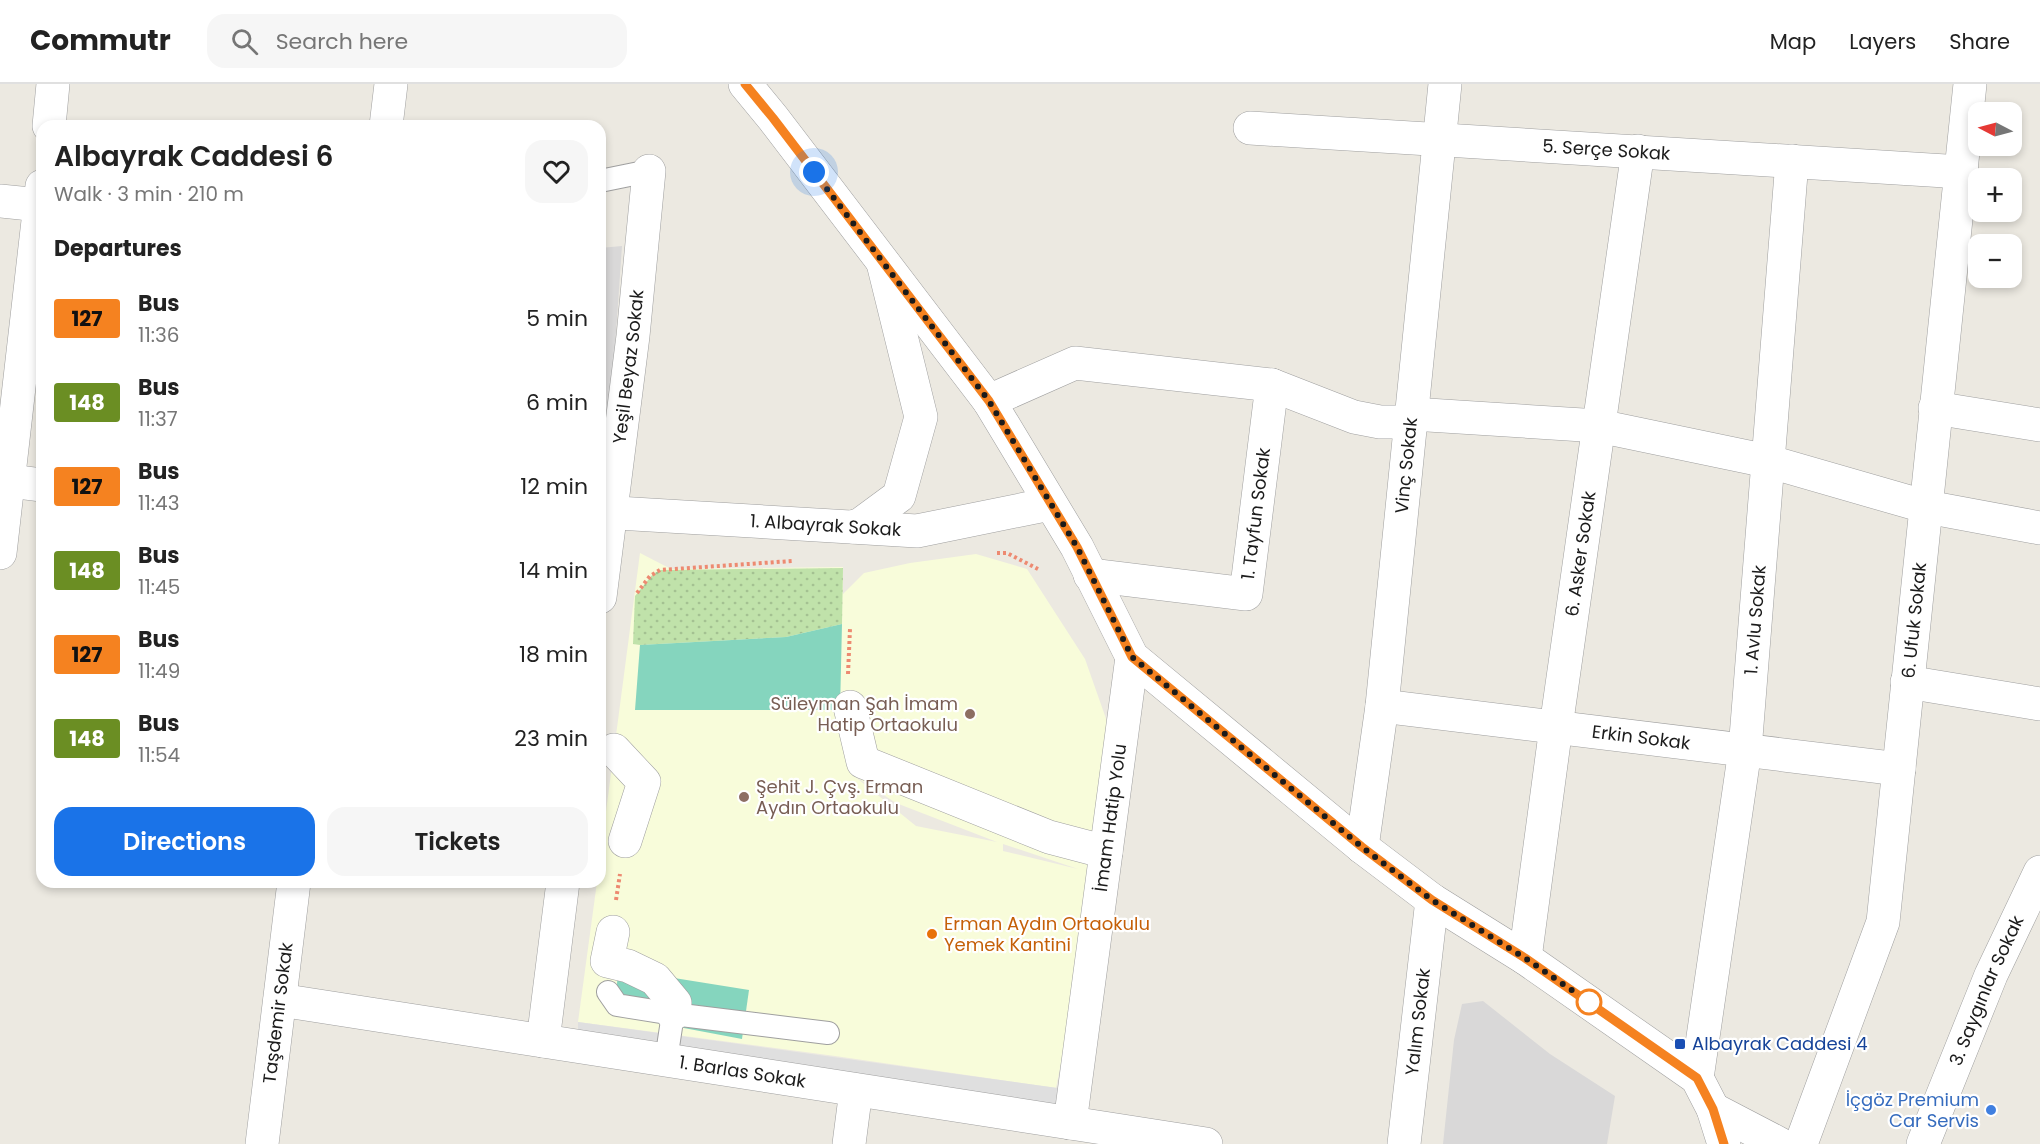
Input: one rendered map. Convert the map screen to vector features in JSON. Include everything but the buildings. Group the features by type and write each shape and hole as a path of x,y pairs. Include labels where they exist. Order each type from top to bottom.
{"street":[{"path":"50,120 53,84"},
{"path":"387,120 391,84"},
{"path":"745,84 989,401 1077,547 1132,657 1362,847 1432,900 1525,958 1697,1078 1713,1109 1724,1144"},
{"name":"Vinç Sokak","path":"1362,847 1382,706 1445,84"},
{"name":"6. Ufuk Sokak","path":"1801,1144 1882,922 1970,84"},
{"name":"5. Serçe Sokak","path":"1250,128 1962,172"},
{"name":"6. Asker Sokak","path":"1525,958 1638,151"},
{"name":"1. Avlu Sokak","path":"1697,1078 1745,750 1792,161"},
{"name":"Yeşil Beyaz Sokak","path":"606,506 633,336 649,171"},
{"path":"0,201 36,197"},
{"path":"0,554 4,480 36,234"},
{"path":"853,527 861,524 898,496 921,417 883,262"},
{"path":"989,401 1075,363 1272,385 1354,417 1380,422 1412,418 1599,426 1767,461 1927,507 2040,528"},
{"name":"1. Tayfun Sokak","path":"1090,575 1246,594 1272,385"},
{"path":"1935,408 2040,425"},
{"path":"4,480 36,483"},
{"name":"1. Albayrak Sokak","path":"606,512 917,531 1050,504"},
{"name":"İmam Hatip Yolu","path":"1070,1123 1132,657"},
{"path":"1907,682 2040,704"},
{"name":"Erkin Sokak","path":"1382,706 1899,769"},
{"path":"850,707 863,762 1049,837 1106,852"},
{"path":"614,750 644,783 625,841"},
{"name":"3. Saygınlar Sokak","path":"1923,1144 1991,975 2040,872"},
{"name":"Taşdemir Sokak","path":"262,1144 293,888"},
{"path":"543,1041 562,888"},
{"name":"Yalım Sokak","path":"1404,1144 1432,900"},
{"path":"613,932 607,961 628,966 655,979 675,1003 673,1014"},
{"name":"1. Barlas Sokak","path":"280,1000 1206,1144"},
{"path":"849,1144 856,1090"},
{"path":"1713,1109 1780,1144"}],"lane":[{"path":"606,180 649,171"},
{"path":"608,992 617,1005 828,1033"},
{"path":"666,1060 673,1014"}],"path":[{"path":"850,629 848,671 850,707"},
{"path":"613,932 613,915 625,841"}],"shaded area":[{"path":"622,246 606,477 606,247"},
{"name":"Şehit J. Çvş. Erman Aydın Ortaokulu","path":"640,553 671,569 843,567 843,594 864,573 910,563 976,554 1027,569 1085,659 1110,730 1073,1004 1056,1088 578,1022 596,888 606,888 606,811","holes":["853,775 896,803 997,842 916,826","1003,844 1078,869 1003,851"]},
{"path":"1483,1001 1550,1054 1615,1096 1607,1144 1443,1144 1454,1040 1462,1004"},
{"path":"578,1022 1065,1089 1061,1107 578,1040"}],"green space":[{"path":"843,568 842,624 786,637 633,644 635,596 653,574 660,570"},
{"path":"842,624 840,710 635,710 640,645 786,637"},
{"path":"618,969 749,990 742,1039 615,1015"}],"bus line":[{"name":"127","path":"745,84 989,401 1077,547 1132,657 1362,847 1432,900 1525,958 1697,1078 1713,1109 1724,1144"}],"place":[{"name":"Süleyman Şah İmam Hatip Ortaokulu","path":"970,714"},
{"name":"Şehit J. Çvş. Erman Aydın Ortaokulu","path":"744,797"},
{"name":"Erman Aydın Ortaokulu Yemek Kantini","path":"932,934"},
{"name":"Albayrak Caddesi 4","path":"1680,1044"},
{"name":"İçgöz Premium Car Servis","path":"1991,1110"}],"route":[{"path":"814,172 989,401 1077,547 1132,657 1362,847 1432,900 1525,958 1589,1002"}]}
